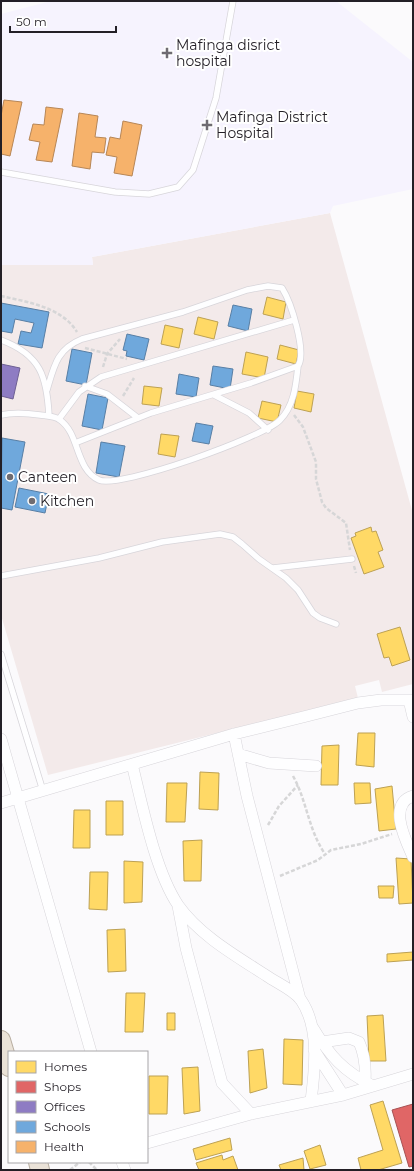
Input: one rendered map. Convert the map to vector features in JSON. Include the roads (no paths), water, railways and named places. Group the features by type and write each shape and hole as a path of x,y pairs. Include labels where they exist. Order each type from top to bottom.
{"highway":[{"path":"1,1040 8,1064"}],"street":[{"path":"1,803 234,734 358,703 380,700 411,700 413,717"},
{"path":"234,734 247,796 260,840 300,999 306,1010 318,1046 343,1095"},
{"path":"1,739 91,1051"},
{"path":"238,754 256,760 281,764 316,766"},
{"path":"132,764 146,822 162,873 178,905 186,948 222,1083 251,1114"},
{"path":"413,796 407,798 401,805 400,817 403,832 413,857"},
{"path":"178,905 203,931 300,999"},
{"path":"318,1046 345,1038 358,1042 363,1052 369,1084"},
{"path":"318,1046 347,1072 369,1084"},
{"path":"311,1101 318,1046"},
{"path":"148,1143 251,1114 343,1095 369,1084 413,1074"}],"lane":[{"path":"1,172 122,192 149,194 178,187 193,170 216,98 233,1"},
{"path":"1,415 13,413 49,416 59,419 67,426 81,460 89,473 98,480 108,482 155,471 268,430 280,421 289,408 296,384 298,366 301,358 289,298 282,288 268,286 247,290 183,312 82,339 70,344 58,358 47,390"},
{"path":"59,419 85,386 101,377 294,320"},
{"path":"1,340 28,355 39,368 47,390 49,416"},
{"path":"75,444 138,418 214,395 298,366"},
{"path":"85,386 107,394 138,418"},
{"path":"214,395 249,413 268,430"},
{"path":"1,576 99,558 162,542 220,534 233,537 259,559 273,568 298,590 313,614 336,624"},
{"path":"273,568 352,559"},
{"path":"1,654 43,790"}],"place":[{"name":"Mafinga disrict hospital","path":"167,53"},
{"name":"Mafinga District Hospital","path":"207,125"},
{"name":"Canteen","path":"10,477"},
{"name":"Kitchen","path":"32,501"}]}
